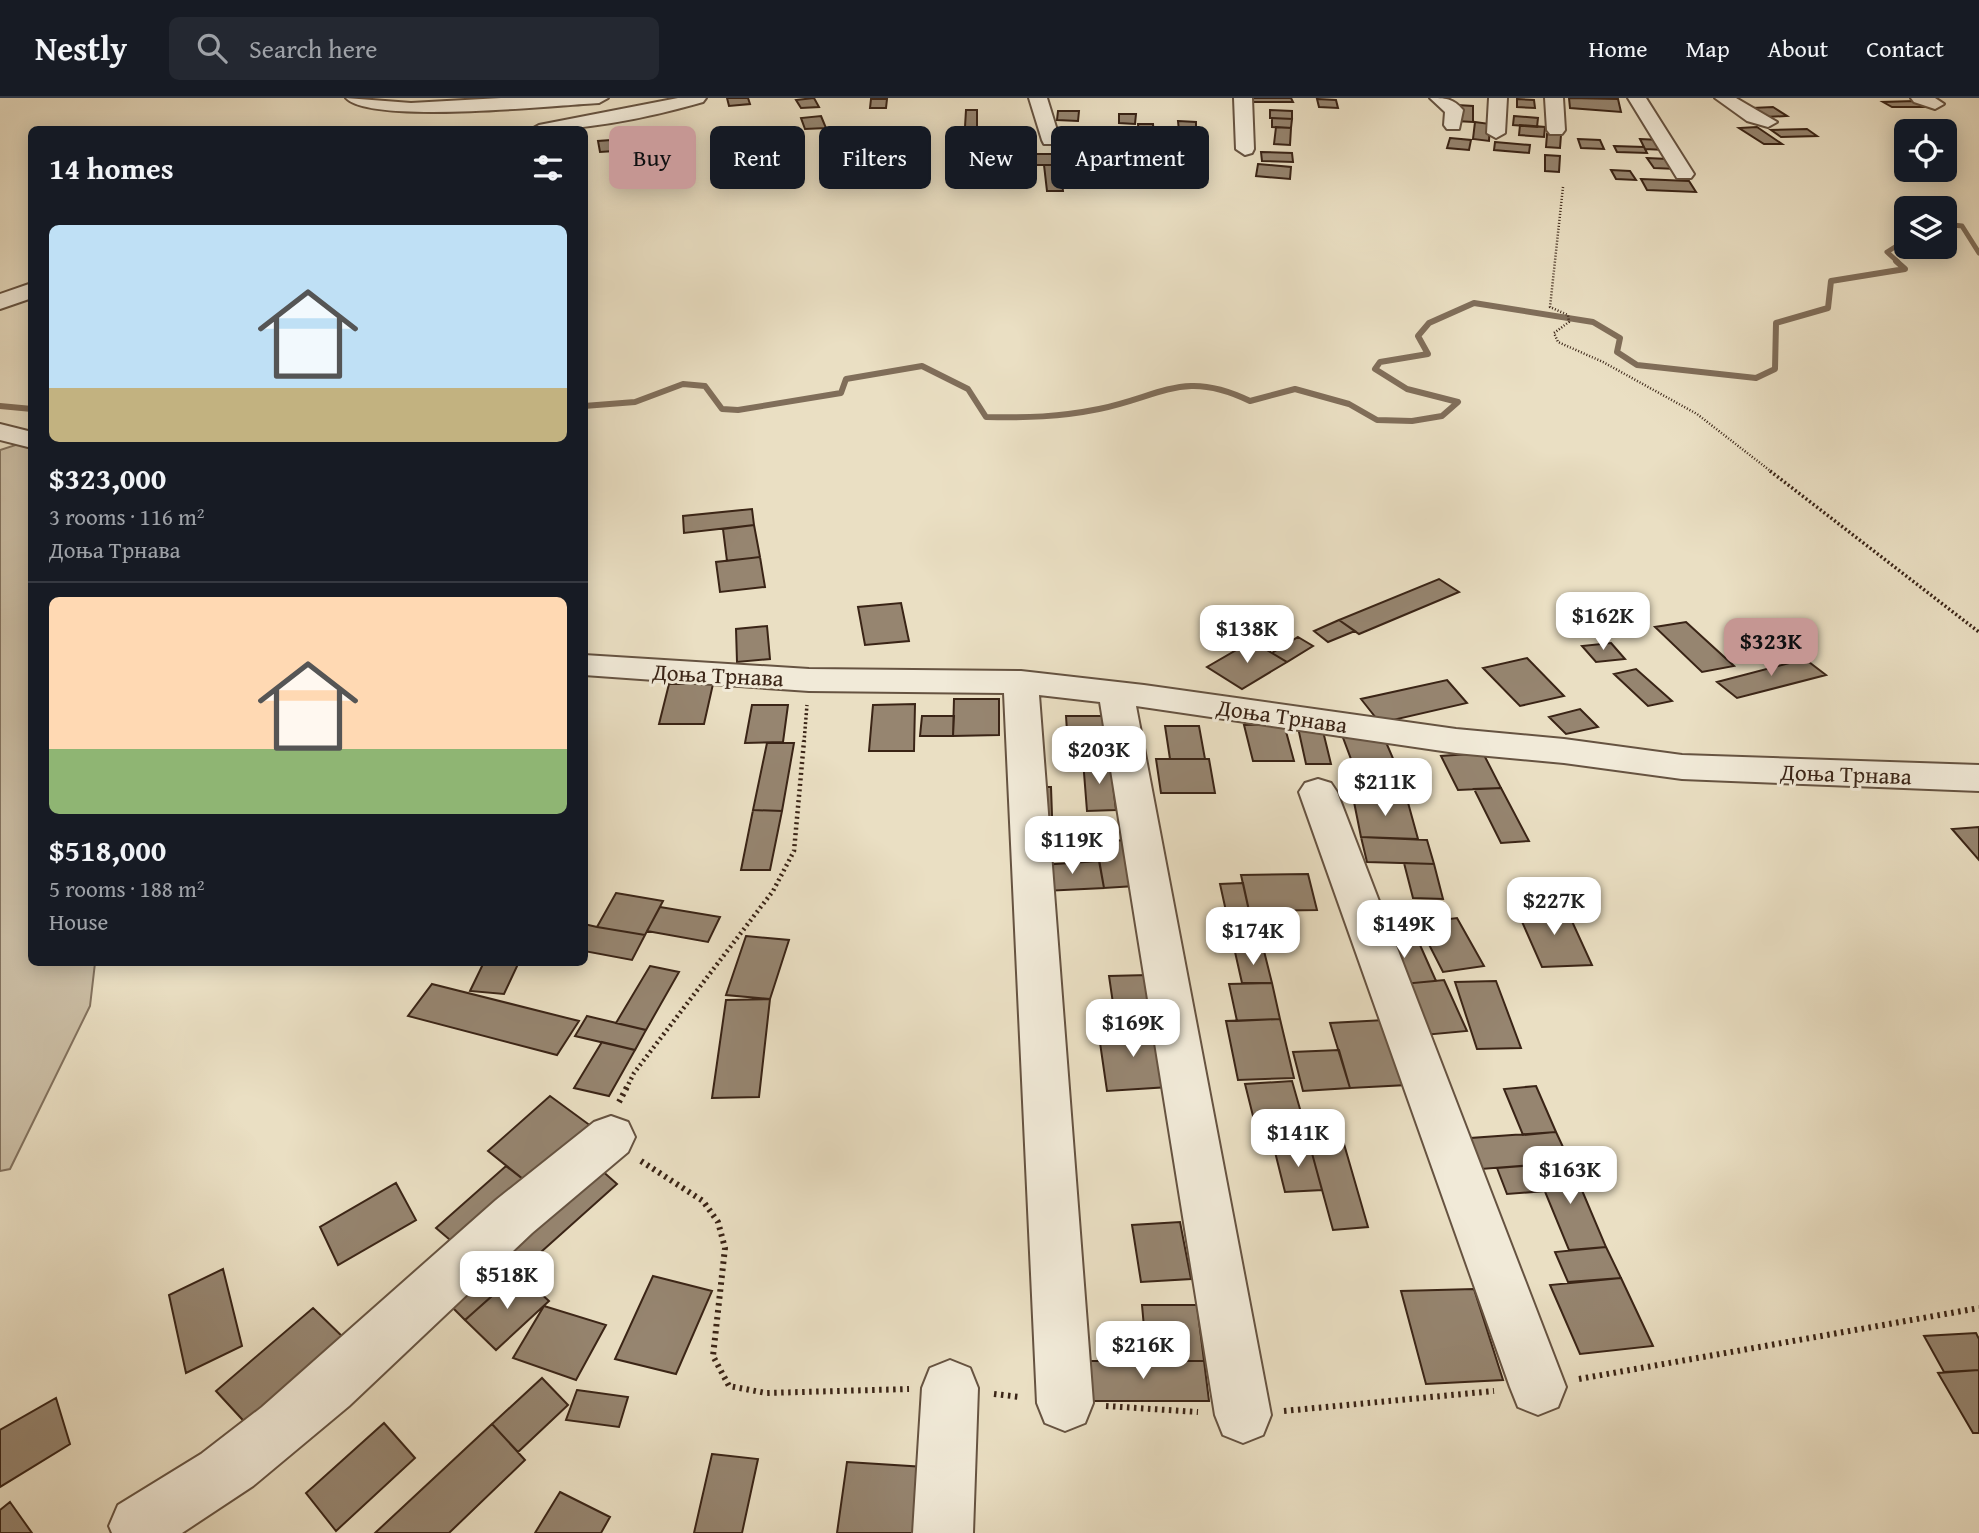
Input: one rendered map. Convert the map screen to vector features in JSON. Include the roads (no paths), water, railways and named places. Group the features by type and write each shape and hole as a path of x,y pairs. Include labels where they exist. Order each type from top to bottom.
{"street":[{"path":"355,98 374,104 411,108 599,98"},
{"path":"561,126 666,107 697,98"},
{"path":"1038,98 1051,140"},
{"path":"1243,98 1245,149"},
{"path":"1440,98 1454,110 1453,125"},
{"path":"1496,133 1498,98"},
{"path":"1554,98 1556,130"},
{"path":"1637,98 1684,174"},
{"path":"1724,98 1752,117 1768,122"},
{"path":"0,302 28,292"},
{"path":"0,432 28,439"},
{"name":"Доња Трнава","path":"588,666 809,680 1021,682 1455,741 1682,766 1979,778"},
{"path":"1021,682 1065,1403"},
{"path":"1116,693 1243,1415"},
{"path":"1318,792 1538,1387"},
{"path":"138,1526 231,1467 277,1431 507,1222 611,1137"},
{"path":"943,1533 950,1388"}],"waterway":[{"path":"1957,225 1962,226 1979,253"},
{"path":"1894,248 1887,252 1894,258"},
{"path":"1895,259 1898,262"},
{"path":"588,406 635,402 683,384 705,386 722,409 738,410 841,393 846,379 922,366 968,389 986,417 1084,412 1173,388 1190,386 1207,387 1250,401 1295,389 1349,404 1377,420 1412,421 1442,416 1458,402 1407,389 1375,369 1380,362 1428,354 1418,336 1429,323 1474,303 1593,322 1620,338 1617,352 1637,365 1756,378 1775,369 1776,323 1828,308 1831,281 1905,269 1896,261"},
{"path":"0,406 28,409"}]}
